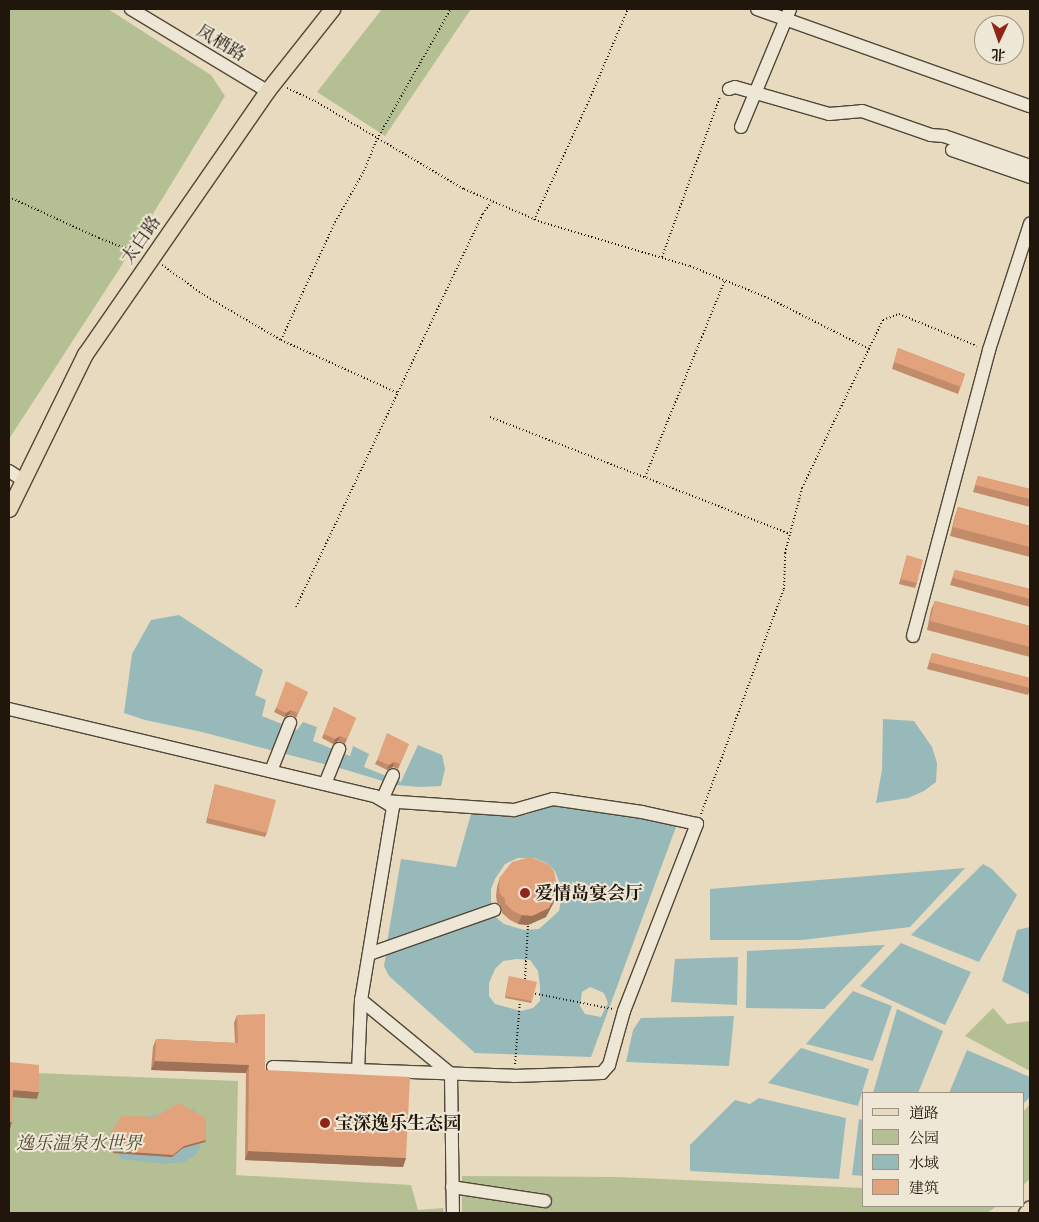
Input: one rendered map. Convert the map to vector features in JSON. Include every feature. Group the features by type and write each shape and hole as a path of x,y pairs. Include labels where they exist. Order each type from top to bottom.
{"main road":[{"name":"太白路","path":"9,509 85,354 271,86 332,9"},
{"path":"1026,1213 1030,1208"}],"street":[{"name":"凤栖路","path":"132,9 271,86"},
{"path":"757,9 788,15 1030,106"},
{"path":"741,127 788,15"},
{"path":"729,89 735,87 829,114 862,111 1030,166"},
{"path":"952,150 1030,177"},
{"path":"913,636 989,350 1030,224"},
{"path":"9,471 23,480"},
{"path":"9,709 375,796 393,807 361,1000 358,1071"},
{"path":"271,771 290,723"},
{"path":"326,784 339,749"},
{"path":"383,801 393,775"},
{"path":"273,1067 514,1076 602,1073 609,1065 624,1011 697,824 642,812 553,800 514,810 383,801"},
{"path":"369,954 494,910"},
{"path":"361,1000 451,1074"},
{"path":"451,1074 453,1213"},
{"path":"452,1186 545,1201"}],"path":[{"path":"281,340 335,222 364,171 377,139 451,9"},
{"path":"534,220 587,106 628,9"},
{"path":"271,86 315,101 464,189 534,220 662,257 725,280 768,298 868,349"},
{"path":"662,257 715,105 724,91 729,89"},
{"path":"9,197 99,238 151,258 178,275 204,295 281,340 398,393"},
{"path":"296,607 483,214 492,201"},
{"path":"645,477 725,280"},
{"path":"697,824 784,589 785,554 802,488 868,349 884,320 899,314 989,350"},
{"path":"490,417 790,534"},
{"path":"524,984 528,925"},
{"path":"514,1076 522,992"},
{"path":"528,993 624,1011"}],"green space":[{"path":"9,9 108,9 211,75 225,96 118,271 9,439"},
{"path":"382,9 471,9 385,136 317,92"},
{"path":"993,1008 1007,1024 1030,1021 1030,1071 965,1036"},
{"name":"逸乐温泉水世界","path":"9,1072 238,1081 236,1175 411,1185 418,1210 443,1208 444,1213 9,1213"},
{"path":"1030,1104 1030,1178 1024,1185 1024,1111"},
{"path":"462,1176 618,1177 862,1188 862,1207 996,1207 987,1213 462,1213"}],"water":[{"path":"179,615 263,670 255,695 266,700 262,716 297,730 303,722 317,727 313,741 350,756 353,746 369,754 364,767 401,782 418,745 442,755 445,769 441,786 396,785 343,769 202,732 145,720 124,713 132,654 151,620"},
{"path":"883,719 914,721 932,747 937,763 936,782 924,791 908,798 876,803 882,770"},
{"path":"551,806 667,820 676,827 591,1057 475,1053 389,976 384,966 386,954 493,915 504,924 524,930 539,929 559,911 562,896 555,871 547,863 534,858 518,858 505,864 495,879 491,889 491,905 387,943 401,859 456,867 471,814 525,815","holes":["530,960 538,971 540,986 540,1001 533,1008 521,1011 495,1004 489,996 489,983 495,969 503,961","590,987 604,993 608,1003 601,1017 585,1014 580,1006 582,992"]},
{"path":"983,864 992,869 1017,895 979,962 911,935"},
{"path":"965,868 910,927 802,940 710,940 710,889"},
{"path":"1030,927 1030,995 1002,981 1017,930"},
{"path":"901,943 971,972 945,1025 860,986"},
{"path":"885,945 824,1009 746,1008 747,951"},
{"path":"738,957 737,1005 671,1002 675,959"},
{"path":"853,991 892,1006 873,1061 806,1044"},
{"path":"897,1009 943,1031 918,1092 873,1092"},
{"path":"734,1016 729,1066 626,1062 633,1030 641,1018"},
{"path":"801,1048 869,1069 858,1106 768,1083"},
{"path":"967,1050 1030,1077 1030,1097 1024,1103 1024,1092 949,1092"},
{"path":"759,1098 846,1118 839,1179 690,1171 690,1145 735,1100 750,1104"},
{"path":"194,1108 201,1120 202,1135 200,1149 194,1156 184,1162 164,1164 120,1159 117,1140 138,1118"},
{"path":"859,1119 862,1120 862,1176 852,1175"}],"building":[{"path":"898,348 965,374 961,387 894,362"},
{"path":"978,476 1030,489 1030,499 975,485"},
{"path":"958,507 1030,526 1030,547 953,527"},
{"path":"907,555 923,560 917,583 901,579"},
{"path":"955,570 1030,589 1030,599 953,578"},
{"path":"935,601 1030,626 1030,647 930,621"},
{"path":"932,653 1030,678 1030,688 929,662"},
{"path":"286,681 308,692 298,713 291,710 286,713 276,708"},
{"path":"334,707 356,718 347,739 340,736 335,739 324,734"},
{"path":"387,733 409,744 400,764 394,762 389,765 377,760"},
{"path":"215,784 276,800 267,833 208,818"},
{"name":"爱情岛宴会厅","path":"530,857 548,864 554,871 558,890 549,908 532,916 522,915 513,911 505,903 505,899 500,894 499,887 500,877 512,862"},
{"path":"509,976 537,982 532,1001 505,996"},
{"name":"宝深逸乐生态园","path":"265,1014 265,1070 410,1077 406,1158 248,1151 249,1065 155,1061 156,1039 238,1043 237,1015"},
{"path":"9,1062 39,1065 39,1092 13,1090 12,1122 9,1122"},
{"path":"179,1103 206,1118 206,1140 184,1146 173,1155 114,1151 112,1131 122,1116 155,1117"}],"place":[{"name":"爱情岛宴会厅","path":"525,893"},
{"name":"宝深逸乐生态园","path":"325,1123"}]}
